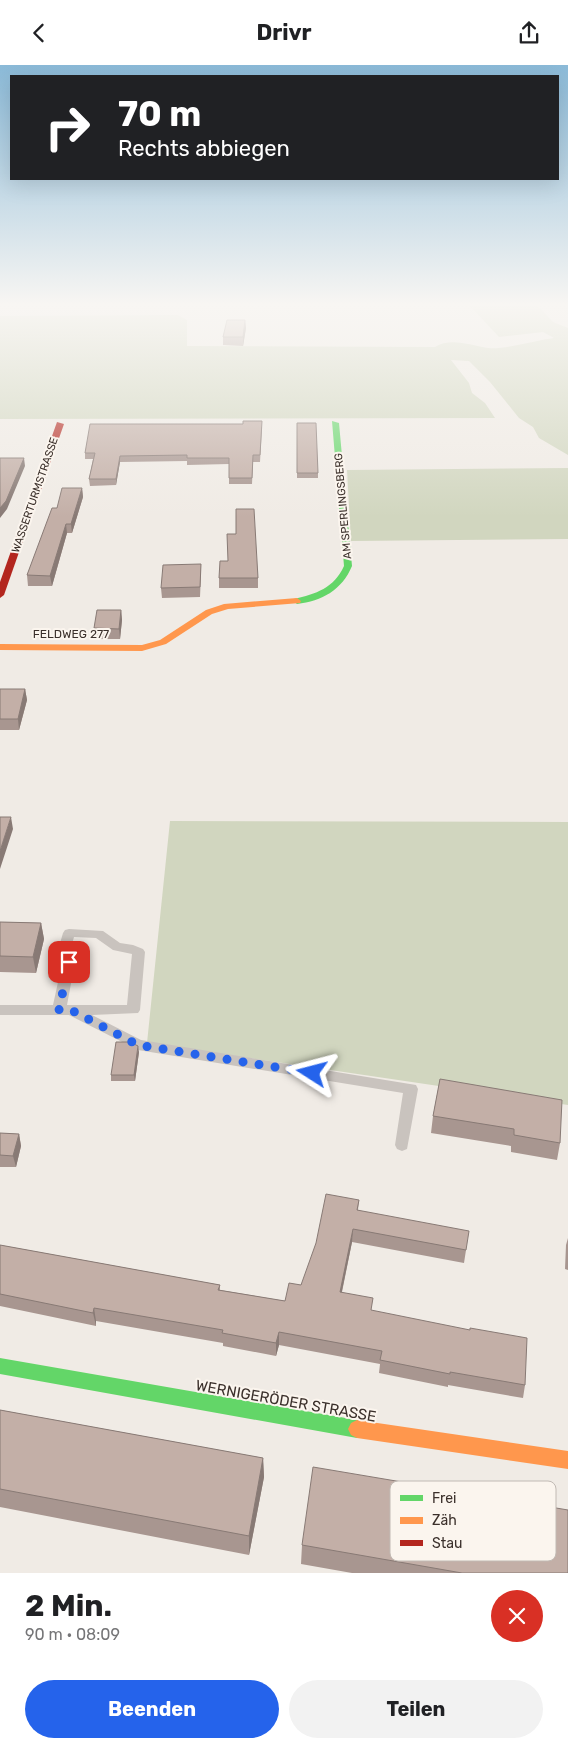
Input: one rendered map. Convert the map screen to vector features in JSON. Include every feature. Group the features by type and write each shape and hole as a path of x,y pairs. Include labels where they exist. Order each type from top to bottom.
{"street":[{"name":"AM SPERLINGSBERG","path":"142,648 163,642 209,612 227,606 247,603 296,603 313,600 337,584 345,575 348,565 335,423"},
{"name":"WASSERTURMSTRASSE","path":"0,595 60,424"},
{"name":"FELDWEG 277","path":"0,647 142,648"},
{"name":"WERNIGERÖDER STRASSE","path":"0,1366 367,1431 568,1460"}],"lane":[{"path":"0,1010 65,1010 133,1010 139,952 129,948 117,947 99,933 68,933 62,957 69,962 65,1010"},
{"path":"65,1010 138,1045 411,1089 402,1145"}],"green space":[{"path":"0,376 464,376 469,383 472,393 485,403 495,418 0,419"},
{"path":"484,376 568,376 568,455 539,438 533,427 519,418"},
{"path":"568,468 568,539 351,541 347,470"},
{"path":"170,821 568,822 568,1105 147,1043"}],"building":[{"path":"243,421 262,421 260,455 253,455 252,478 229,478 229,458 187,458 187,455 120,456 116,479 89,479 95,453 85,453 90,424 243,424"},
{"path":"297,423 316,423 318,473 297,473"},
{"path":"0,458 24,458 6,501 0,508"},
{"path":"62,488 82,488 71,524 66,524 50,576 27,575 52,508 57,508"},
{"path":"236,509 254,509 258,578 219,578 220,561 228,561 227,534 236,534"},
{"path":"201,564 200,587 161,588 163,565"},
{"path":"97,610 121,610 119,629 94,628"},
{"path":"0,689 25,689 18,719 0,719"},
{"path":"0,817 11,817 0,851"},
{"path":"0,922 41,923 33,957 0,956"},
{"path":"116,1042 130,1042 138,1046 134,1075 111,1075"},
{"path":"440,1079 562,1100 560,1143 514,1135 514,1129 433,1116"},
{"path":"0,1133 19,1134 13,1156 0,1155"},
{"path":"326,1194 359,1200 357,1210 469,1231 466,1250 353,1229 340,1292 373,1298 371,1310 470,1330 470,1328 527,1338 525,1385 450,1372 450,1374 380,1360 382,1351 279,1332 276,1343 222,1333 223,1330 94,1308 93,1313 0,1294 0,1245 220,1285 218,1290 285,1301 289,1283 301,1285 316,1243"},
{"path":"0,1410 263,1458 249,1536 0,1489"},
{"path":"313,1467 396,1481 390,1481 390,1560 302,1545"},
{"path":"556,1508 568,1510 568,1573 462,1573 393,1561 556,1561"}],"traffic: fast":[{"path":"297,601 313,598 328,591 340,580 348,566 335,423"},
{"path":"0,1366 357,1429"}],"traffic: slow":[{"path":"0,647 142,648 163,642 209,612 227,606 297,601"},
{"path":"357,1429 568,1460"}],"traffic: jam":[{"path":"0,595 60,424"}],"route":[{"path":"69,962 59,1010 71,1010 138,1045 312,1073"}]}
